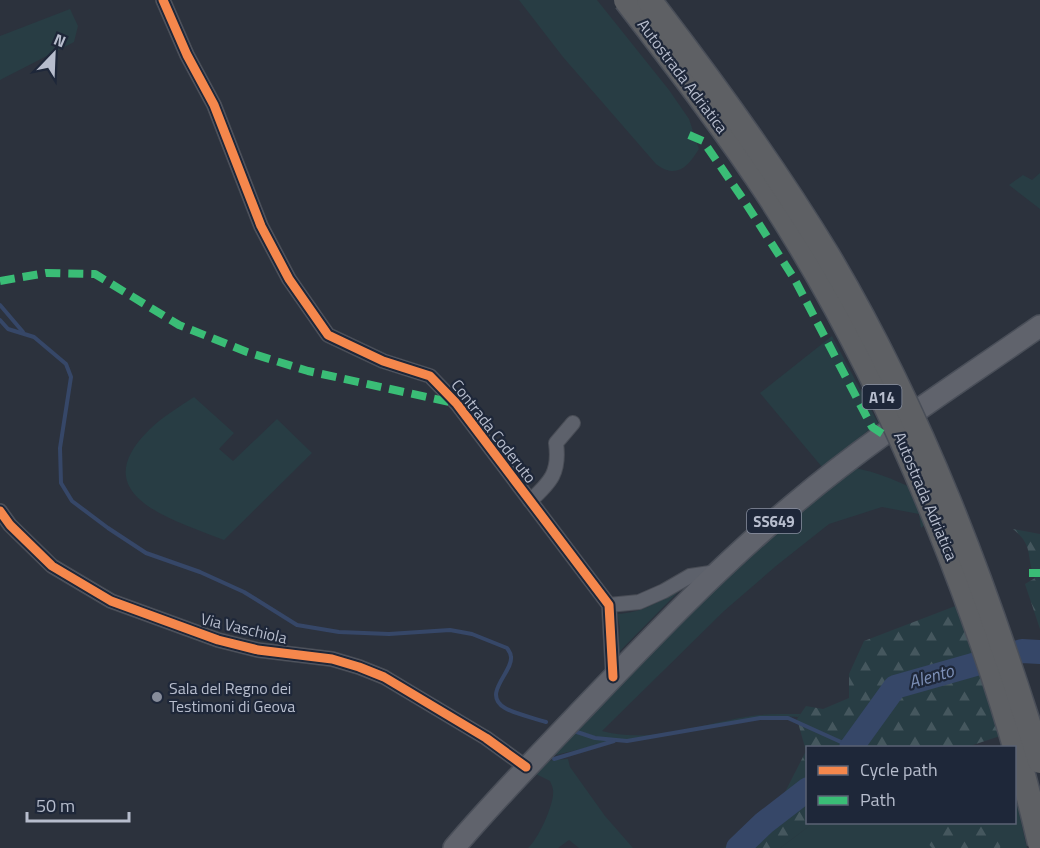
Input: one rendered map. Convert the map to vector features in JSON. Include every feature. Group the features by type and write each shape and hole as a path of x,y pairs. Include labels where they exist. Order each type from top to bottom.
{"highway":[{"name":"Autostrada Adriatica","path":"626,0 726,134 771,199 820,279 898,430 980,632 1016,746"},
{"name":"Autostrada Adriatica","path":"649,0 731,109 778,177 828,257 872,337 913,419 962,532 998,628 1040,761"},
{"name":"Autostrada Adriatica","path":"1016,747 1040,843"}],"main road":[{"name":"SS649","path":"454,848 526,767 613,677 717,572 795,502 875,439 1040,326"}],"street":[{"name":"Contrada Coderuto","path":"163,0 187,55 214,105 261,226 289,279 328,335 382,361 430,376 457,404 609,605"},
{"path":"530,501 552,479 557,465 556,443 573,423"},
{"name":"Via Vaschiola","path":"0,511 10,525 52,566 111,601 218,640 258,650 332,659 384,677 486,738 526,767"},
{"path":"613,677 609,605 639,602 690,576 717,572"}],"green space":[{"path":"519,0 597,0 669,90 689,119 699,149 691,161 676,171 663,169 656,164 563,57"},
{"path":"70,9 78,26 74,42 0,80 0,36"},
{"path":"1040,173 1040,209 1009,185 1023,175 1032,180"},
{"path":"832,336 878,423 822,467 760,393"},
{"path":"194,397 234,433 219,449 233,461 277,419 312,453 224,540 160,514 143,502 130,488 126,472 131,453 149,430 165,416"},
{"path":"855,468 884,476 912,488 926,524 921,528 919,514 882,507 829,524 724,611 602,731 621,735 661,734 759,715 801,714 798,717 755,719 670,735 628,740 600,738 574,730 745,559"},
{"path":"1013,529 1040,534 1040,629 1025,584 1035,578 1027,547 1020,535"},
{"path":"684,586 618,653 620,628 617,614 644,608"},
{"path":"958,605 1000,736 970,746 806,746 806,751 797,719 806,706 823,709 849,698 849,674 864,641"},
{"path":"571,732 593,738 615,741 547,757"},
{"path":"806,751 806,824 812,824 780,848 724,848 761,819 783,796"},
{"path":"568,759 570,767 605,816 633,848 579,848 569,840 558,848 528,848 545,821 553,796 550,781 532,772 543,761"},
{"path":"1016,799 1027,848 780,848 812,824 1016,824"},
{"path":"926,824 999,824 1002,841 1000,848 932,848 926,841"}],"waterway":[{"path":"0,305 23,332"},
{"path":"0,320 8,329 34,337 66,364 71,377 60,448 61,483 72,501 108,528 146,553 200,572 244,592 297,625 339,632 389,634 450,630 472,634 507,648 511,654 510,663 497,690 498,702 514,712 546,722"},
{"name":"Alento","path":"852,746 895,687 1022,651 1040,652"},
{"path":"574,731 595,738 627,741 760,718 788,718 850,746"},
{"path":"554,759 614,741"},
{"name":"Alento","path":"738,848 764,823 806,791"}],"marked path":[{"path":"689,135 703,141 743,199 795,280 872,427 883,434"},
{"path":"0,281 46,273 95,274 179,325 247,352 308,371 454,403"},
{"path":"1029,573 1040,573"}],"cycle path":[{"path":"163,0 187,55 214,105 261,226 289,279 328,335 383,361 430,376 457,404 609,605 613,677"},
{"path":"0,511 10,525 52,566 111,601 218,640 258,650 332,659 359,667 384,677 486,738 526,767"}],"place":[{"name":"Sala del Regno dei Testimoni di Geova","path":"157,697"}]}
